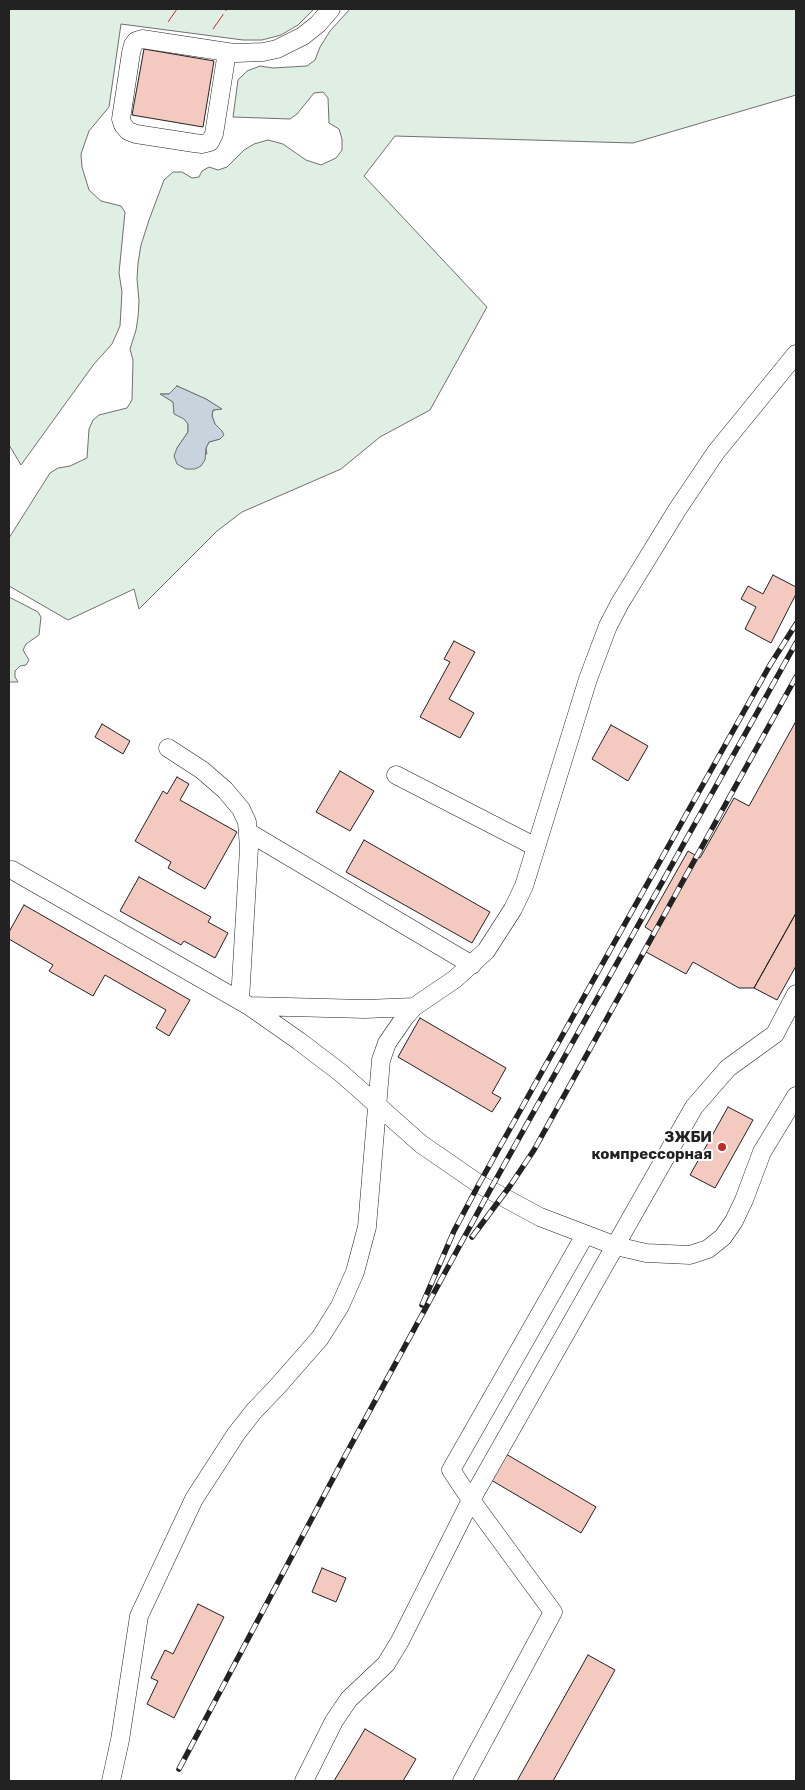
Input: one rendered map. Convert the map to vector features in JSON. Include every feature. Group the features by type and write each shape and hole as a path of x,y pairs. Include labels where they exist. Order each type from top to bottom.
{"lane":[{"path":"227,52 214,134 210,142 202,144 136,134 128,131 123,125 121,119 122,109 133,45 136,41 142,39 250,54 277,49 304,36 331,9"},
{"path":"111,1781 120,1740 139,1616 194,1500 236,1434 254,1411 278,1387 320,1338 340,1306 352,1280 361,1254 367,1227 377,1104 382,1060 387,1042 405,1016 414,1007 430,998 486,952 513,909 524,886 588,679 608,626 677,510 716,452 796,354"},
{"path":"168,748 202,770 225,790 241,809 247,822 249,848 244,1003"},
{"path":"396,775 536,847"},
{"path":"248,832 472,965"},
{"path":"12,870 244,1003 320,1057 377,1104 421,1144 479,1184 540,1217 616,1246 653,1253 690,1255 708,1249 722,1237 734,1220 744,1200 762,1152 796,1096"},
{"path":"304,1781 334,1721 349,1699 386,1664 400,1641 471,1500 694,1107 728,1068 775,1034 796,994"},
{"path":"244,1003 336,1009 414,1007"},
{"path":"462,1781 553,1612 451,1470 585,1235"}],"green space":[{"path":"9,9 314,9 298,25 281,35 262,40 243,40 121,24 109,107 89,131 81,154 82,167 89,190 101,201 121,206 125,212 119,273 122,292 120,326 112,344 94,364 21,465 9,445"},
{"path":"350,9 796,9 796,95 633,143 395,136 364,176 487,307 430,410 380,437 341,469 242,512 217,531 139,609 134,589 68,620 9,586 9,538 50,473 58,468 70,466 87,458 89,429 93,420 99,415 127,408 132,400 133,360 130,349 138,317 138,263 141,245 164,180 173,172 182,172 192,178 199,177 202,171 209,167 218,170 227,167 244,150 254,144 268,140 283,144 306,160 321,165 336,158 342,150 342,139 339,129 329,123 328,98 323,92 314,93 297,114 290,119 233,117 238,80 247,71 260,66 273,68 307,66 315,60 320,47 330,31","holes":["177,386 206,399 221,409 213,410 212,416 215,424 222,431 220,439 209,442 206,448 207,454 177,448 188,432 188,424 173,402 161,394 169,394"]},
{"path":"9,597 38,612 41,617 39,635 26,644 23,650 29,660 26,665 20,666 15,671 15,677 18,682 9,682"}],"shaded area":[{"path":"177,386 206,399 222,409 213,410 212,416 215,424 224,435 220,439 209,442 206,448 205,460 201,466 195,469 186,469 177,464 174,456 188,432 188,424 184,419 174,414 173,402 160,394 169,394"}],"building":[{"path":"144,49 214,61 203,127 132,115"},
{"path":"773,575 796,587 796,594 771,643 745,629 756,607 741,599 748,586 763,594"},
{"path":"454,641 475,652 449,699 474,713 460,738 420,717 450,662 444,659"},
{"path":"796,721 796,913 754,988 739,988 693,962 686,974 646,952 656,934 645,927 688,851 700,858 734,798 749,806"},
{"path":"102,724 130,741 123,754 95,737"},
{"path":"611,725 648,746 628,781 592,759"},
{"path":"340,771 374,791 350,831 316,812"},
{"path":"177,777 189,784 180,800 237,832 205,889 168,868 171,862 135,841 163,791 167,794"},
{"path":"364,840 490,912 472,943 346,872"},
{"path":"139,877 211,917 208,922 228,933 215,958 184,941 181,945 120,911"},
{"path":"24,905 190,1000 169,1036 156,1028 166,1010 105,975 93,996 49,971 53,965 9,939 9,932"},
{"path":"796,913 796,966 777,1000 754,988"},
{"path":"420,1018 506,1068 492,1093 501,1098 492,1112 398,1057"},
{"name":"ЗЖБИ компрессорная","path":"728,1107 753,1120 715,1188 690,1175"},
{"path":"506,1454 596,1507 581,1533 491,1480"},
{"path":"322,1568 346,1578 336,1602 312,1592"},
{"path":"198,1604 224,1617 174,1718 147,1704 158,1681 151,1678 165,1650 173,1654"},
{"path":"588,1655 615,1670 553,1781 517,1781"},
{"path":"365,1729 416,1759 403,1781 334,1781"}],"railway":[{"path":"422,1305 454,1231 479,1184 770,665 796,624"},
{"path":"179,1769 345,1456 490,1190 796,643"},
{"path":"472,1237 534,1150 796,677"}],"power":[{"path":"168,22 177,9"},
{"path":"213,29 227,9"}],"place":[{"name":"ЗЖБИ компрессорная","path":"722,1147"}]}
